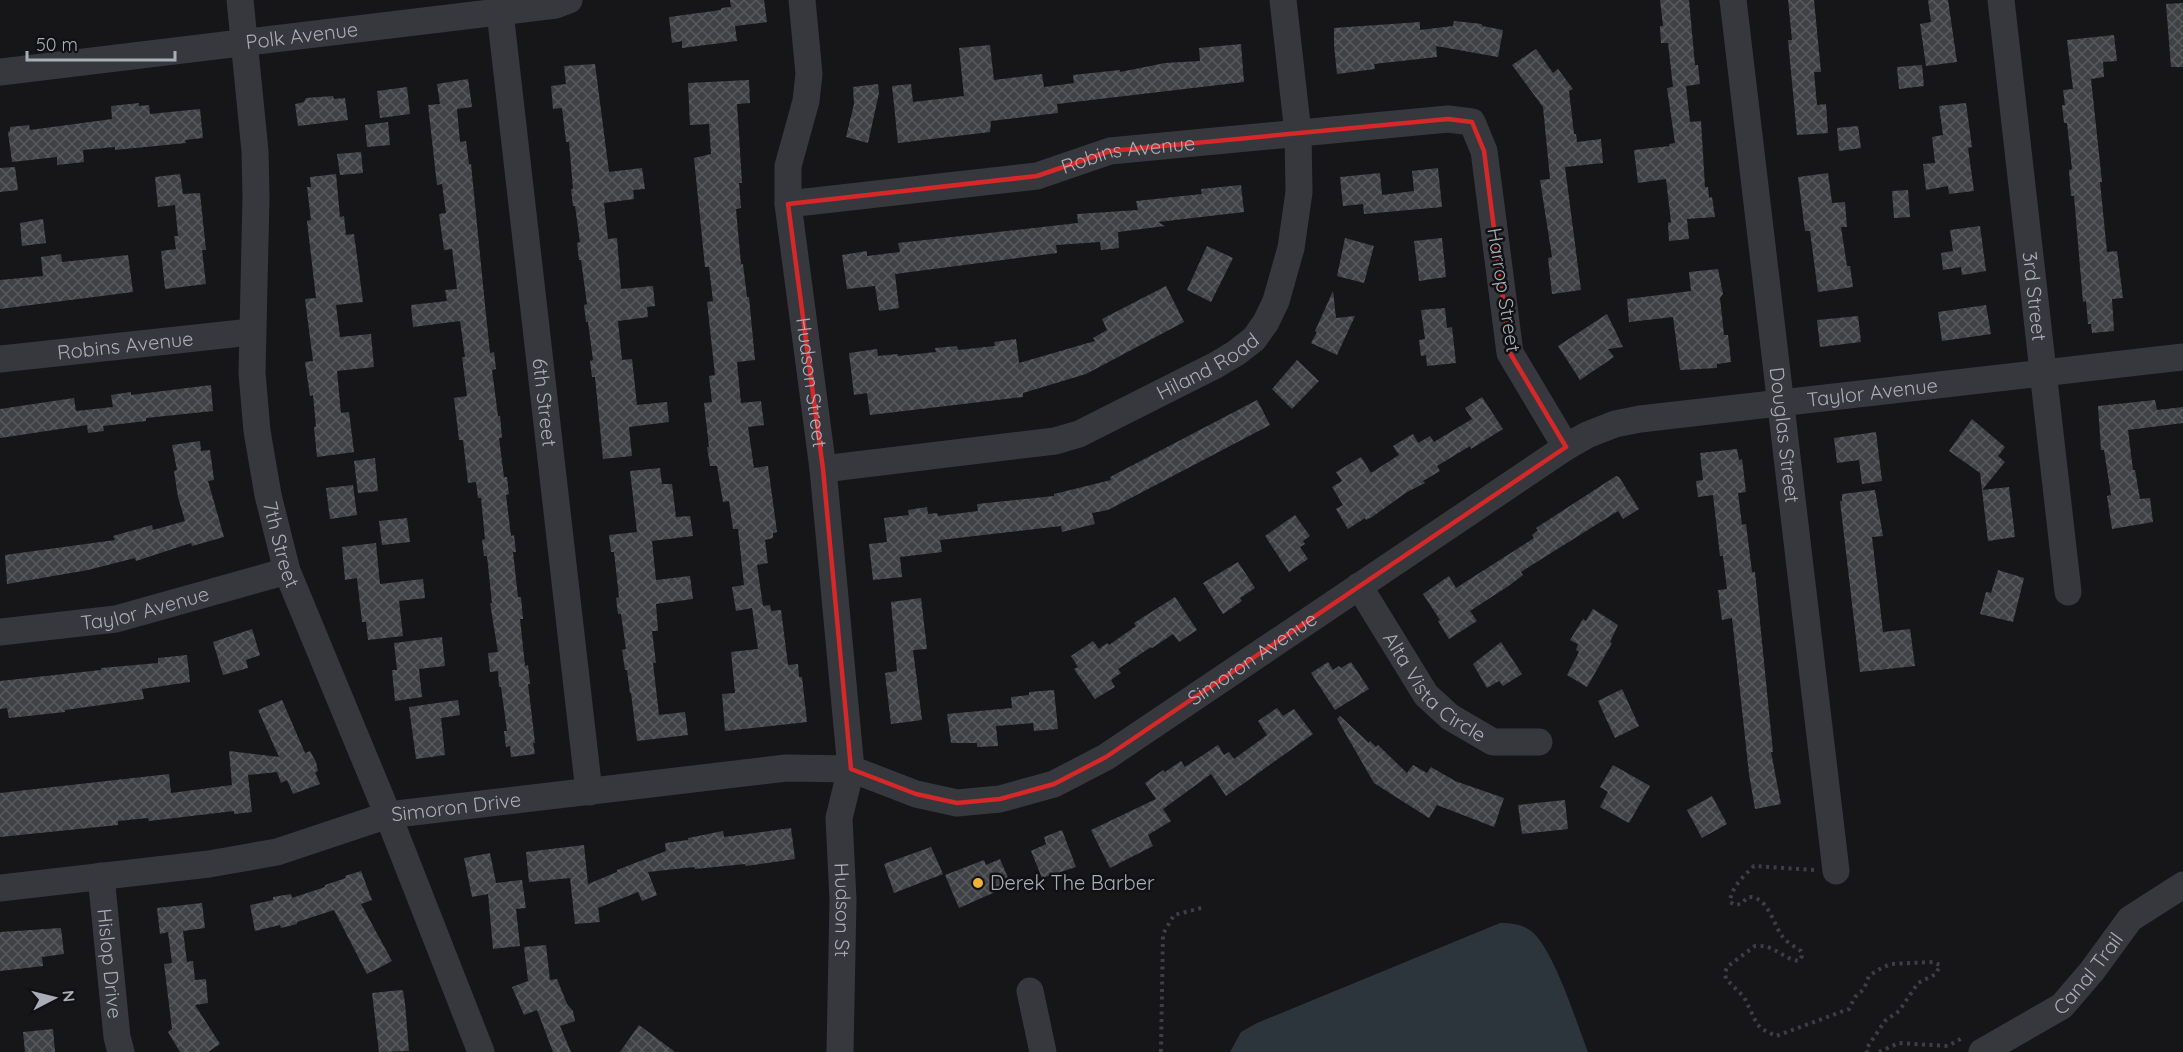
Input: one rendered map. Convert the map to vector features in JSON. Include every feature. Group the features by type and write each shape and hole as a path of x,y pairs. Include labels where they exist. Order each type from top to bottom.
{"street":[{"name":"7th Street","path":"240,0 256,174 251,332 252,373 257,431 268,495 287,571 388,815 482,1052"},
{"name":"Polk Avenue","path":"0,72 556,5 569,0"},
{"name":"Hudson Street","path":"802,0 809,74 806,101 788,166 788,204 823,469 851,768"},
{"name":"Hiland Road","path":"823,469 1055,441 1079,434 1216,365 1254,339 1266,322 1279,290 1291,248 1299,192 1298,133 1283,0"},
{"name":"Douglas Street","path":"1734,0 1836,871"},
{"name":"3rd Street","path":"2001,0 2068,592"},
{"name":"6th Street","path":"500,12 589,792"},
{"name":"Robins Avenue","path":"788,204 1037,176 1110,151 1448,119 1472,122"},
{"name":"Harrop Street","path":"1472,122 1484,151 1509,353 1566,447"},
{"name":"Robins Avenue","path":"0,359 251,332"},
{"name":"Taylor Avenue","path":"1566,447 1587,435 1615,424 1640,419 2183,357"},
{"name":"Simoron Avenue","path":"915,794 957,803 1000,799 1054,784 1106,757 1566,447"},
{"name":"Taylor Avenue","path":"0,632 116,619 287,571"},
{"name":"Alta Vista Circle","path":"1359,586 1426,695 1450,717 1493,742 1539,741"},
{"name":"Simoron Drive","path":"0,888 209,864 277,852 388,815 786,768 851,768 915,794"},
{"name":"Hudson St","path":"840,1052 843,900 839,818 851,768"},
{"name":"Hislop Drive","path":"100,876 117,1037 121,1052"},
{"name":"Canal Trail","path":"1988,1049 2062,1006 2092,971 2130,919 2183,885"},
{"path":"1030,991 1043,1052"}],"path":[{"path":"1836,871 1754,866 1739,881 1730,895 1730,902 1741,904 1748,897 1755,897 1764,903 1783,938 1801,951 1803,956 1799,961 1793,960 1772,947 1755,946 1727,968 1726,979 1744,997 1757,1024 1776,1036 1849,1008 1864,988 1869,976 1890,964 1933,963 1940,965 1936,974 1918,983 1899,1011 1885,1021 1866,1049 1867,1052"},
{"path":"1161,1052 1163,934 1174,915 1204,907"},
{"path":"1879,1052 1899,1043 1947,1046 1966,1035 1981,1034 1988,1049"}],"highlighted area":[{"path":"1448,119 1472,122 1484,151 1510,353 1566,447 1106,757 1054,784 1000,799 957,803 916,794 851,769 823,469 788,204 1037,176 1110,151"}],"shaded area":[{"path":"1500,923 1524,927 1531,931 1548,953 1588,1052 1230,1052 1241,1032 1257,1023"}],"building":[{"path":"730,0 764,0 767,22 735,26 737,41 682,48 682,41 672,43 669,17 721,10 721,8 731,7"},
{"path":"1660,0 1689,0 1695,65 1698,65 1700,84 1686,86 1690,122 1701,121 1705,187 1708,187 1709,198 1712,197 1715,217 1687,219 1689,239 1669,241 1668,223 1671,222 1666,179 1638,183 1634,150 1670,146 1669,144 1675,143 1667,88 1673,87 1668,43 1661,43 1660,26 1663,26"},
{"path":"1788,0 1814,0 1821,72 1814,72 1817,105 1826,104 1828,133 1797,135 1788,40 1792,40"},
{"path":"1928,0 1948,0 1957,62 1926,66 1920,24 1931,22"},
{"path":"2183,3 2183,67 2171,67 2166,4"},
{"path":"1454,21 1482,24 1482,26 1503,30 1498,57 1436,46 1437,57 1374,64 1375,69 1337,74 1334,28 1420,22 1420,30 1453,26"},
{"path":"2114,35 2117,61 2103,62 2104,77 2091,79 2107,252 2117,251 2123,298 2112,299 2114,331 2092,333 2091,324 2088,324 2086,301 2083,302 2074,196 2071,196 2069,170 2072,169 2067,123 2064,123 2062,105 2065,105 2063,90 2073,89 2067,40"},
{"path":"1241,44 1244,82 1057,104 1058,113 991,121 990,132 898,143 892,86 911,84 913,102 964,96 959,48 990,45 994,80 1042,74 1044,87 1074,83 1073,75 1120,70 1120,72 1165,63 1200,61 1199,48"},
{"path":"1536,49 1553,73 1558,69 1573,89 1569,91 1577,142 1601,139 1603,163 1565,167 1581,290 1552,294 1548,258 1552,257 1540,180 1550,179 1543,107 1512,65"},
{"path":"595,64 609,172 642,168 645,189 633,190 634,199 604,203 608,239 617,238 621,289 653,286 655,306 647,307 648,317 618,321 622,360 632,359 637,405 667,402 669,422 629,427 632,456 603,459 595,377 592,377 590,361 593,360 584,305 587,304 577,243 580,242 571,189 573,189 569,142 566,142 562,108 553,109 551,86 566,84 564,66"},
{"path":"1922,65 1924,86 1899,89 1897,67"},
{"path":"468,79 472,107 457,109 460,142 466,141 469,164 471,164 490,353 494,352 496,369 492,370 498,416 500,416 502,438 499,438 504,477 507,477 509,494 506,495 511,536 514,535 516,552 513,552 518,597 521,597 523,619 520,619 525,666 528,665 535,743 533,743 535,754 511,757 510,746 506,747 504,731 507,731 498,671 490,672 488,653 498,652 490,603 492,603 487,556 484,556 482,540 485,539 481,498 478,498 476,482 468,483 463,440 459,440 454,398 467,396 460,321 413,327 411,305 447,301 445,290 457,289 452,249 444,250 439,214 446,213 442,184 437,185 428,105 440,104 437,84"},
{"path":"749,80 750,103 737,104 742,183 739,183 741,208 736,209 741,264 743,264 747,297 749,297 755,360 737,362 741,403 761,401 764,425 748,427 754,468 768,466 777,532 773,533 773,538 765,540 768,563 757,565 763,606 770,605 771,611 781,610 788,665 798,664 799,677 802,677 807,722 725,731 722,694 735,693 731,652 758,649 752,608 736,611 732,587 744,585 738,529 733,529 729,501 723,502 717,466 710,466 707,447 709,447 704,403 712,402 709,376 715,375 707,302 713,301 709,267 705,267 694,158 711,154 709,124 690,125 688,83"},
{"path":"878,84 879,93 868,143 846,137 854,104 853,87"},
{"path":"407,87 410,114 380,118 377,91"},
{"path":"333,96 334,99 345,98 348,120 298,126 295,104 304,102 306,98"},
{"path":"139,103 139,106 149,105 150,114 200,109 203,138 185,140 186,143 115,150 115,147 83,150 84,162 57,165 57,157 12,162 8,132 10,127 29,125 30,130 112,119 111,106"},
{"path":"1966,103 1972,147 1968,148 1974,191 1949,194 1948,186 1926,190 1923,164 1935,163 1932,137 1943,135 1939,106"},
{"path":"388,122 390,145 367,147 365,125"},
{"path":"1858,126 1861,148 1839,151 1837,128"},
{"path":"361,152 363,173 340,175 337,154"},
{"path":"15,167 18,190 0,192 0,168"},
{"path":"1438,168 1442,207 1364,214 1363,204 1343,206 1340,177 1380,173 1382,195 1414,191 1412,171"},
{"path":"1828,173 1832,203 1845,202 1847,227 1841,227 1853,287 1818,292 1810,231 1805,231 1798,177"},
{"path":"180,174 183,194 200,193 206,250 202,250 206,284 165,289 161,251 176,249 174,236 178,236 175,205 158,207 155,177"},
{"path":"336,174 340,217 344,216 346,235 354,234 363,302 336,305 340,337 371,334 374,367 337,371 341,413 349,412 354,452 317,457 313,395 310,396 305,362 313,361 305,299 316,298 307,221 311,220 307,187 311,187 310,177"},
{"path":"1241,185 1244,212 1158,222 1165,226 1118,232 1119,248 1101,250 1100,242 1056,245 1057,253 895,274 899,308 879,311 875,286 847,289 842,255 867,251 867,256 900,252 898,243 1078,223 1077,214 1138,210 1136,201 1202,194 1201,189"},
{"path":"1908,190 1910,217 1894,218 1892,191"},
{"path":"43,219 46,243 22,246 20,223"},
{"path":"1980,226 1986,271 1962,275 1961,267 1943,270 1941,253 1953,251 1950,230"},
{"path":"1345,238 1374,246 1364,283 1337,276"},
{"path":"1442,238 1446,277 1419,281 1414,241"},
{"path":"1207,246 1233,258 1211,302 1187,290"},
{"path":"61,254 62,262 128,255 133,292 0,309 0,280 43,276 41,257"},
{"path":"1718,269 1723,294 1720,298 1724,335 1728,335 1731,362 1717,364 1717,368 1680,370 1673,317 1629,322 1627,299 1691,291 1689,272"},
{"path":"1166,286 1184,322 1086,374 1023,393 1023,397 870,415 867,393 854,395 849,353 877,349 878,356 898,354 898,356 936,352 935,348 957,346 958,350 995,346 994,342 1016,339 1019,363 1095,341 1093,338 1107,330 1102,319"},
{"path":"1333,291 1336,318 1355,316 1337,355 1311,343"},
{"path":"1986,305 1991,334 1942,341 1938,312"},
{"path":"1445,308 1447,328 1452,327 1456,363 1427,366 1426,355 1421,356 1419,340 1425,339 1421,310"},
{"path":"1607,314 1623,347 1608,349 1614,357 1580,380 1558,346"},
{"path":"1858,316 1861,342 1820,347 1817,320"},
{"path":"1297,360 1319,381 1292,409 1272,389"},
{"path":"211,385 213,411 146,418 146,421 103,426 104,431 88,433 87,425 0,438 0,409 74,398 76,411 113,407 111,395 131,392 131,395"},
{"path":"1482,397 1503,429 1437,466 1440,471 1423,481 1425,483 1407,492 1372,517 1366,520 1365,518 1348,529 1336,509 1343,505 1332,487 1342,481 1336,472 1361,457 1371,473 1399,455 1393,446 1413,434 1418,443 1430,436 1434,442 1472,419 1465,408"},
{"path":"1257,400 1270,425 1108,510 1092,513 1095,524 1062,532 1061,526 940,540 942,552 900,557 902,577 873,580 869,544 887,542 884,518 909,515 908,510 927,507 928,514 937,513 938,516 978,511 977,504 1054,496 1054,494 1111,480 1110,477"},
{"path":"2155,400 2157,410 2183,407 2183,423 2128,430 2133,470 2135,470 2140,499 2150,498 2153,522 2112,529 2107,496 2111,495 2104,450 2101,450 2098,406"},
{"path":"1972,419 2005,447 1998,456 2005,462 1982,490 1980,473 1949,451"},
{"path":"1876,432 1882,481 1862,484 1859,460 1837,463 1834,438"},
{"path":"200,441 201,451 210,450 214,480 208,481 224,537 192,546 191,543 136,561 135,558 88,570 7,584 5,555 115,540 113,536 152,525 153,530 185,521 178,497 174,471 177,470 172,445"},
{"path":"1737,449 1739,460 1742,459 1746,492 1738,493 1742,525 1746,524 1752,572 1755,572 1773,752 1771,752 1781,804 1755,809 1732,618 1722,620 1718,590 1727,589 1723,556 1720,556 1713,495 1698,497 1696,481 1703,480 1700,453"},
{"path":"375,458 378,491 358,493 354,461"},
{"path":"660,468 662,484 672,484 676,517 690,516 693,536 652,541 656,580 690,576 693,599 656,604 658,631 652,631 656,663 653,663 659,715 685,712 688,735 637,741 631,693 622,650 626,649 621,614 618,614 616,598 619,597 614,552 611,552 609,535 637,532 630,471"},
{"path":"1616,476 1619,477 1639,509 1623,519 1618,511 1521,572 1523,575 1510,585 1470,611 1477,621 1449,639 1423,594 1449,576 1456,588 1534,538 1532,535 1538,530 1536,528"},
{"path":"353,485 357,515 330,519 326,488"},
{"path":"2009,487 2015,537 1988,541 1982,490"},
{"path":"1875,490 1883,536 1872,537 1883,632 1910,629 1915,666 1860,672 1840,501 1842,501 1842,494"},
{"path":"1295,515 1310,536 1303,541 1305,544 1300,547 1308,559 1289,572 1265,536"},
{"path":"407,518 410,542 382,545 379,521"},
{"path":"376,543 380,584 423,579 425,598 399,601 403,636 368,640 366,622 362,622 357,578 345,580 342,547"},
{"path":"1238,562 1255,588 1240,598 1242,601 1223,614 1203,583"},
{"path":"1998,570 2024,578 2013,622 1980,614 1986,592 1991,593"},
{"path":"1175,597 1197,630 1179,642 1173,634 1118,669 1121,673 1111,680 1115,687 1095,699 1074,669 1078,667 1071,656 1093,641 1099,649 1107,643 1109,645 1136,626 1134,623"},
{"path":"921,598 927,649 913,650 922,720 891,724 885,673 897,671 891,602"},
{"path":"1593,609 1618,625 1610,642 1612,643 1587,687 1567,675 1579,652 1576,650 1578,644 1570,640 1583,619 1586,621"},
{"path":"252,629 260,655 246,660 248,668 223,675 213,642"},
{"path":"442,637 445,666 419,669 422,697 395,701 392,670 397,670 394,643"},
{"path":"1501,642 1522,674 1503,686 1499,681 1487,688 1473,664"},
{"path":"187,655 190,682 142,689 144,699 65,710 65,712 9,718 7,708 0,709 0,681 158,663 158,658"},
{"path":"1328,662 1333,670 1351,662 1369,689 1335,710 1311,673"},
{"path":"1622,689 1639,726 1615,738 1598,701"},
{"path":"1054,690 1058,729 1034,731 1033,723 996,726 998,746 977,747 977,743 951,743 947,714 1012,708 1011,697 1029,695 1029,692"},
{"path":"282,700 305,753 310,751 316,762 318,771 315,772 320,784 293,794 287,780 281,783 277,772 248,775 252,812 234,814 234,811 149,821 148,818 118,821 118,825 0,837 0,793 169,774 171,793 232,785 229,751 279,757 258,710"},
{"path":"458,700 460,715 441,718 445,755 416,759 409,707"},
{"path":"1277,708 1283,716 1294,709 1313,734 1226,796 1211,774 1163,809 1171,821 1148,835 1153,846 1110,868 1091,830 1156,799 1145,783 1181,761 1185,767 1218,745 1224,755 1229,752 1234,759 1267,735 1258,721"},
{"path":"1340,716 1369,743 1370,741 1376,747 1378,745 1407,773 1413,765 1427,773 1431,767 1455,781 1504,798 1494,827 1437,805 1429,818 1374,783 1337,719"},
{"path":"1613,765 1650,786 1629,823 1600,807 1608,792 1600,787"},
{"path":"1712,796 1727,824 1702,838 1687,810"},
{"path":"1565,800 1568,829 1522,834 1518,805"},
{"path":"791,828 795,859 746,866 745,864 695,869 694,867 648,872 657,895 642,901 638,892 598,908 600,922 575,924 570,878 529,882 526,852 584,845 588,884 666,851 665,843 723,831 724,837"},
{"path":"1062,830 1076,867 1042,878 1031,851 1046,844 1044,837"},
{"path":"931,847 943,874 894,893 884,864"},
{"path":"490,853 496,883 522,880 526,908 516,909 520,946 493,949 488,894 472,897 464,858"},
{"path":"1000,859 1011,885 959,908 945,875 984,860 986,865"},
{"path":"361,871 372,900 361,904 392,961 367,974 334,910 297,922 297,924 281,928 280,925 255,931 250,905 291,894 292,898"},
{"path":"202,903 205,928 183,931 187,962 193,961 195,980 206,979 208,1003 195,1005 220,1044 208,1052 180,1052 168,1032 172,1029 164,964 172,963 168,932 160,934 157,908"},
{"path":"61,928 64,954 42,957 43,966 0,971 0,932"},
{"path":"546,945 550,980 557,979 567,1004 573,1011 575,1021 560,1026 571,1052 553,1052 537,1010 524,1015 512,987 528,981 524,947"},
{"path":"401,990 405,1003 409,1051 379,1052 372,993"},
{"path":"639,1025 675,1052 620,1052"},
{"path":"53,1029 55,1052 25,1052 23,1032"}],"place":[{"name":"Derek The Barber","path":"978,883"}]}
